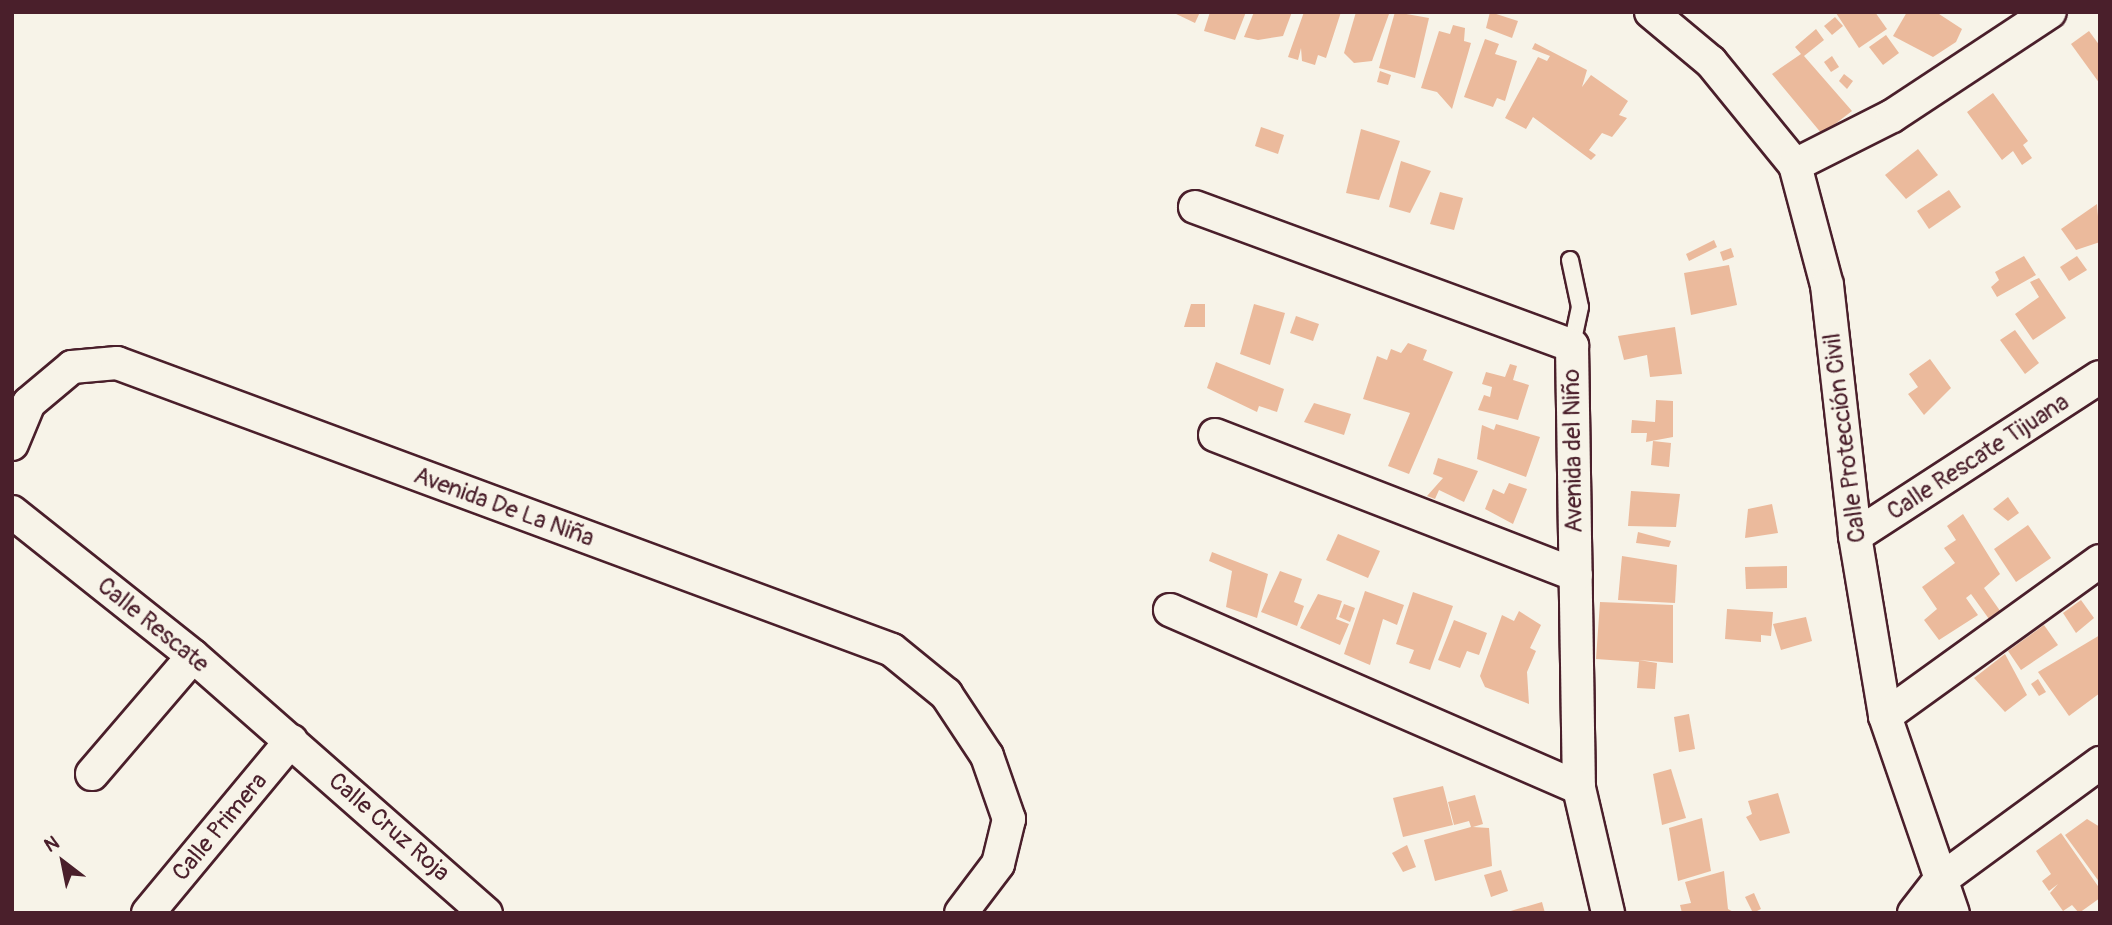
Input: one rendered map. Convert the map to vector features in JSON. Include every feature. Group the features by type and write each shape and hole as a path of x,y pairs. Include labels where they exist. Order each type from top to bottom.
{"street":[{"name":"Calle Protección Civil","path":"1651,12 1711,62 1795,165 1827,285 1855,536 1885,716 1939,881 1953,913"},
{"path":"1795,165 1892,116 2042,14"},
{"name":"Avenida del Niño","path":"1195,207 1572,346 1579,788 1608,913"},
{"name":"Avenida De La Niña","path":"12,444 29,403 72,367 117,363 892,650 946,694 987,756 1009,819 998,864 961,913"},
{"name":"Calle Rescate Tijuana","path":"1855,536 2100,377"},
{"path":"1215,435 1576,575"},
{"name":"Calle Rescate","path":"12,512 193,656 291,741"},
{"path":"1885,716 2100,561"},
{"path":"1170,610 1579,788"},
{"path":"92,775 193,656"},
{"name":"Calle Primera","path":"148,913 291,741"},
{"name":"Calle Cruz Roja","path":"291,741 486,913"},
{"path":"1914,913 1939,881 2100,763"}],"lane":[{"path":"1570,260 1580,307 1572,346"}],"building":[{"path":"1172,12 1200,12 1195,23"},
{"path":"1210,12 1246,12 1235,40 1204,31"},
{"path":"1254,12 1292,12 1283,36 1258,40 1244,37"},
{"path":"1304,12 1341,12 1326,58 1318,55 1315,65 1302,61 1301,48 1298,60 1288,57"},
{"path":"1356,12 1389,14 1372,61 1354,63 1344,53"},
{"path":"1395,12 1429,18 1415,78 1379,68"},
{"path":"1490,12 1518,21 1512,38 1486,28"},
{"path":"1875,12 1887,29 1859,48 1836,13"},
{"path":"1907,12 1936,12 1962,29 1956,42 1933,57 1893,36"},
{"path":"1835,17 1843,26 1832,35 1824,26"},
{"path":"1453,25 1465,28 1464,41 1471,43 1452,109 1437,92 1421,88 1439,31 1450,34"},
{"path":"1816,29 1824,40 1804,56 1852,111 1822,134 1772,74 1801,54 1795,47"},
{"path":"2089,31 2100,46 2100,84 2071,44"},
{"path":"1886,35 1899,53 1883,65 1869,47"},
{"path":"1485,39 1499,44 1495,54 1517,61 1505,101 1497,98 1493,107 1464,97"},
{"path":"1535,43 1587,70 1582,87 1591,75 1628,101 1619,115 1627,118 1612,137 1602,133 1589,150 1596,155 1591,160 1533,117 1526,129 1505,118 1538,57 1547,61 1550,56 1532,49"},
{"path":"1832,56 1839,67 1831,72 1824,62"},
{"path":"1380,71 1391,75 1388,85 1377,82"},
{"path":"1844,74 1853,81 1847,89 1839,81"},
{"path":"1993,93 2028,141 2023,145 2032,158 2022,165 2013,151 2002,160 1967,112"},
{"path":"1261,127 1284,135 1278,154 1255,146"},
{"path":"1361,129 1400,141 1379,200 1346,193"},
{"path":"1918,149 1938,175 1906,199 1885,175"},
{"path":"1401,161 1431,171 1410,213 1389,207"},
{"path":"1949,190 1961,207 1929,229 1917,211"},
{"path":"1440,192 1463,198 1454,230 1430,224"},
{"path":"2097,204 2100,242 2076,250 2061,229"},
{"path":"1714,240 1717,247 1689,261 1686,254"},
{"path":"1731,248 1734,257 1723,261 1720,252"},
{"path":"2024,256 2036,275 1997,297 1991,287 1999,280 1995,272"},
{"path":"2077,256 2087,270 2069,281 2060,267"},
{"path":"1729,265 1737,305 1691,315 1684,273"},
{"path":"2039,278 2066,318 2033,340 2015,314 2039,297 2030,282"},
{"path":"1191,304 1205,304 1205,327 1184,327"},
{"path":"1254,304 1285,313 1270,365 1240,354"},
{"path":"1296,316 1319,324 1313,341 1290,333"},
{"path":"1675,327 1682,374 1650,377 1647,355 1624,360 1618,336"},
{"path":"2015,330 2039,363 2025,374 2000,340"},
{"path":"1408,343 1427,350 1423,360 1453,372 1409,474 1388,466 1410,413 1363,399 1377,356 1387,360 1391,349 1401,353"},
{"path":"1930,359 1951,388 1924,415 1908,394 1918,387 1909,374"},
{"path":"1216,362 1284,389 1277,412 1259,406 1257,412 1207,388"},
{"path":"1510,364 1517,366 1513,380 1529,385 1518,420 1478,410 1484,395 1490,397 1492,387 1482,384 1486,372 1505,377"},
{"path":"1656,400 1673,401 1673,437 1646,442 1647,433 1631,433 1632,420 1655,422"},
{"path":"1314,403 1351,414 1344,435 1304,422"},
{"path":"1496,424 1540,437 1526,477 1477,459 1482,425 1494,430"},
{"path":"1653,441 1671,443 1669,467 1651,465"},
{"path":"1438,458 1478,471 1464,502 1439,490 1435,499 1427,496 1443,478 1433,474"},
{"path":"1509,483 1527,489 1513,524 1485,509 1493,489 1504,494"},
{"path":"1631,491 1680,494 1676,527 1628,526"},
{"path":"2008,497 2019,513 2008,521 1993,509"},
{"path":"1772,504 1778,533 1745,538 1748,509"},
{"path":"1963,514 2000,574 1984,588 2003,615 1989,619 1971,594 1966,598 1978,615 1939,640 1924,620 1937,609 1922,587 1955,563 1944,548 1956,540 1947,526"},
{"path":"2028,525 2051,558 2016,582 1994,549"},
{"path":"1638,532 1671,541 1669,547 1636,543"},
{"path":"1338,534 1380,551 1368,578 1326,560"},
{"path":"1212,552 1268,574 1257,618 1226,607 1232,571 1209,561"},
{"path":"1622,556 1677,565 1675,603 1618,600"},
{"path":"1787,566 1787,588 1746,589 1745,567"},
{"path":"1280,571 1302,579 1294,602 1304,606 1297,626 1261,612"},
{"path":"1365,591 1404,605 1397,625 1383,619 1370,665 1344,654"},
{"path":"1413,592 1453,606 1430,670 1409,663 1414,650 1396,644"},
{"path":"1318,594 1342,601 1336,619 1349,624 1340,645 1300,628"},
{"path":"2081,600 2094,618 2076,633 2063,613"},
{"path":"1600,602 1673,605 1673,663 1639,660 1657,663 1655,689 1637,688 1639,662 1596,659"},
{"path":"1344,604 1355,608 1350,622 1339,617"},
{"path":"1727,609 1773,612 1771,636 1761,635 1761,642 1725,639"},
{"path":"1519,611 1541,625 1530,648 1536,651 1527,672 1529,704 1485,687 1480,676 1502,615 1514,621"},
{"path":"1806,617 1812,641 1781,650 1773,624"},
{"path":"1454,620 1487,633 1479,655 1467,651 1460,668 1438,660"},
{"path":"2044,625 2058,645 2021,670 2008,651"},
{"path":"2100,635 2100,693 2069,716 2038,672"},
{"path":"2005,654 2027,695 2005,712 1974,678"},
{"path":"2038,679 2046,692 2039,696 2031,684"},
{"path":"1689,714 1695,749 1679,752 1674,717"},
{"path":"1671,769 1686,818 1662,825 1653,774"},
{"path":"1443,786 1453,825 1403,837 1393,798"},
{"path":"1778,793 1790,833 1760,841 1746,817 1752,814 1748,801"},
{"path":"1475,795 1483,824 1473,827 1489,828 1492,866 1435,881 1424,840 1471,827 1469,821 1454,825 1448,802"},
{"path":"1702,818 1711,871 1678,881 1669,828"},
{"path":"2087,819 2100,827 2100,883 2065,835"},
{"path":"2061,833 2100,889 2100,898 2079,913 2072,905 2063,911 2050,893 2058,884 2049,891 2042,881 2051,874 2036,851"},
{"path":"1407,845 1416,867 1403,872 1392,853"},
{"path":"1501,870 1508,891 1491,897 1484,875"},
{"path":"1724,871 1728,909 1735,913 1682,913 1680,905 1691,903 1685,882"},
{"path":"1754,893 1761,909 1753,913 1745,897"},
{"path":"1542,902 1545,913 1507,913 1507,912"}]}
